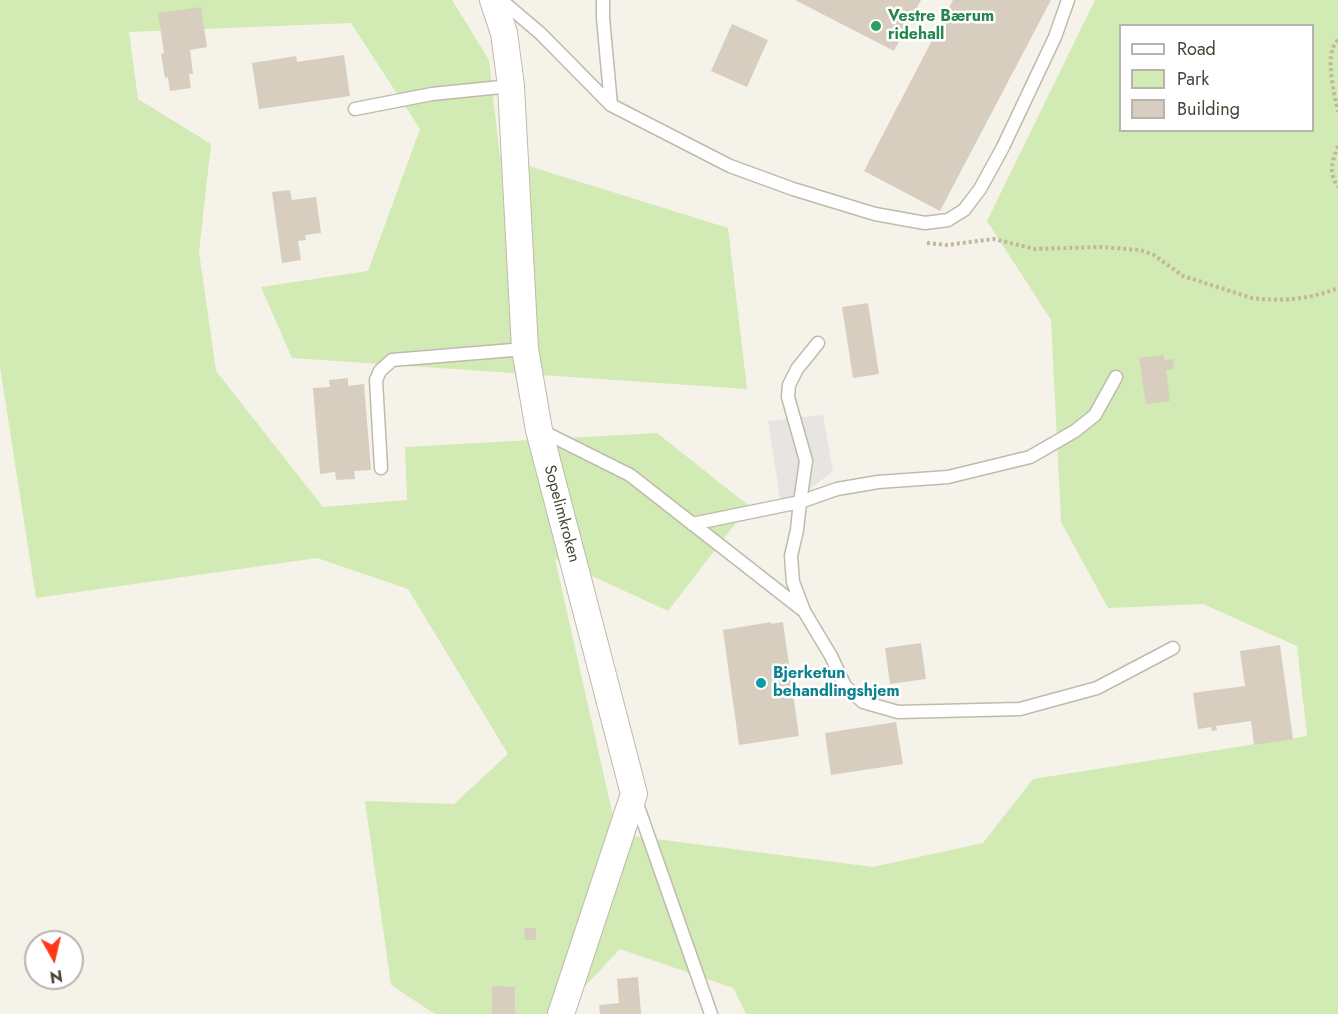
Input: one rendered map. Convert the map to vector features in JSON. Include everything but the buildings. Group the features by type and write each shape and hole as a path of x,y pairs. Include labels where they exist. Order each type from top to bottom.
{"street":[{"name":"Sopelimkroken","path":"493,0 504,33 511,86 525,350 539,430 634,794"},
{"path":"561,1014 634,794"}],"lane":[{"path":"501,0 540,33 611,105 730,166 793,189 875,214 926,223 948,220 964,210 980,189 1003,147 1055,37 1068,0"},
{"path":"603,0 611,105"},
{"path":"355,110 432,94 511,86"},
{"path":"818,343 797,369 789,384 788,397 806,461 797,530 791,556 793,582 804,611 831,656 845,686 863,702 898,712 1020,709 1097,688 1173,648"},
{"path":"381,468 376,380 380,371 392,360 525,350"},
{"path":"692,524 800,502 837,489 878,482 948,477 1030,457 1075,431 1095,415 1116,377"},
{"path":"539,430 630,475 804,611"},
{"path":"634,794 711,1014"}],"path":[{"path":"1338,40 1332,50 1331,71 1338,112"},
{"path":"1338,146 1331,171 1338,187"},
{"path":"921,242 946,245 994,239 1035,249 1101,247 1140,250 1154,255 1183,276 1263,300 1302,298 1338,288"}],"green space":[{"path":"0,0 452,0 489,60 500,157 728,228 747,389 292,358 261,287 368,271 420,129 351,23 129,32 138,99 211,144 199,252 216,371 323,507 407,500 405,447 657,433 749,506 668,611 555,559 617,834 873,867 983,843 1033,779 1307,736 1297,646 1203,604 1108,608 1061,522 1051,320 987,221 1095,0 1338,0 1338,1014 746,1014 733,988 620,949 559,1014 435,1014 391,985 365,801 454,804 508,754 408,589 317,558 36,598 0,367"}],"shaded area":[{"path":"823,415 833,471 782,511 768,421"}],"place":[{"name":"Vestre Bærum ridehall","path":"876,26"},
{"name":"Bjerketun behandlingshjem","path":"761,683"}]}
